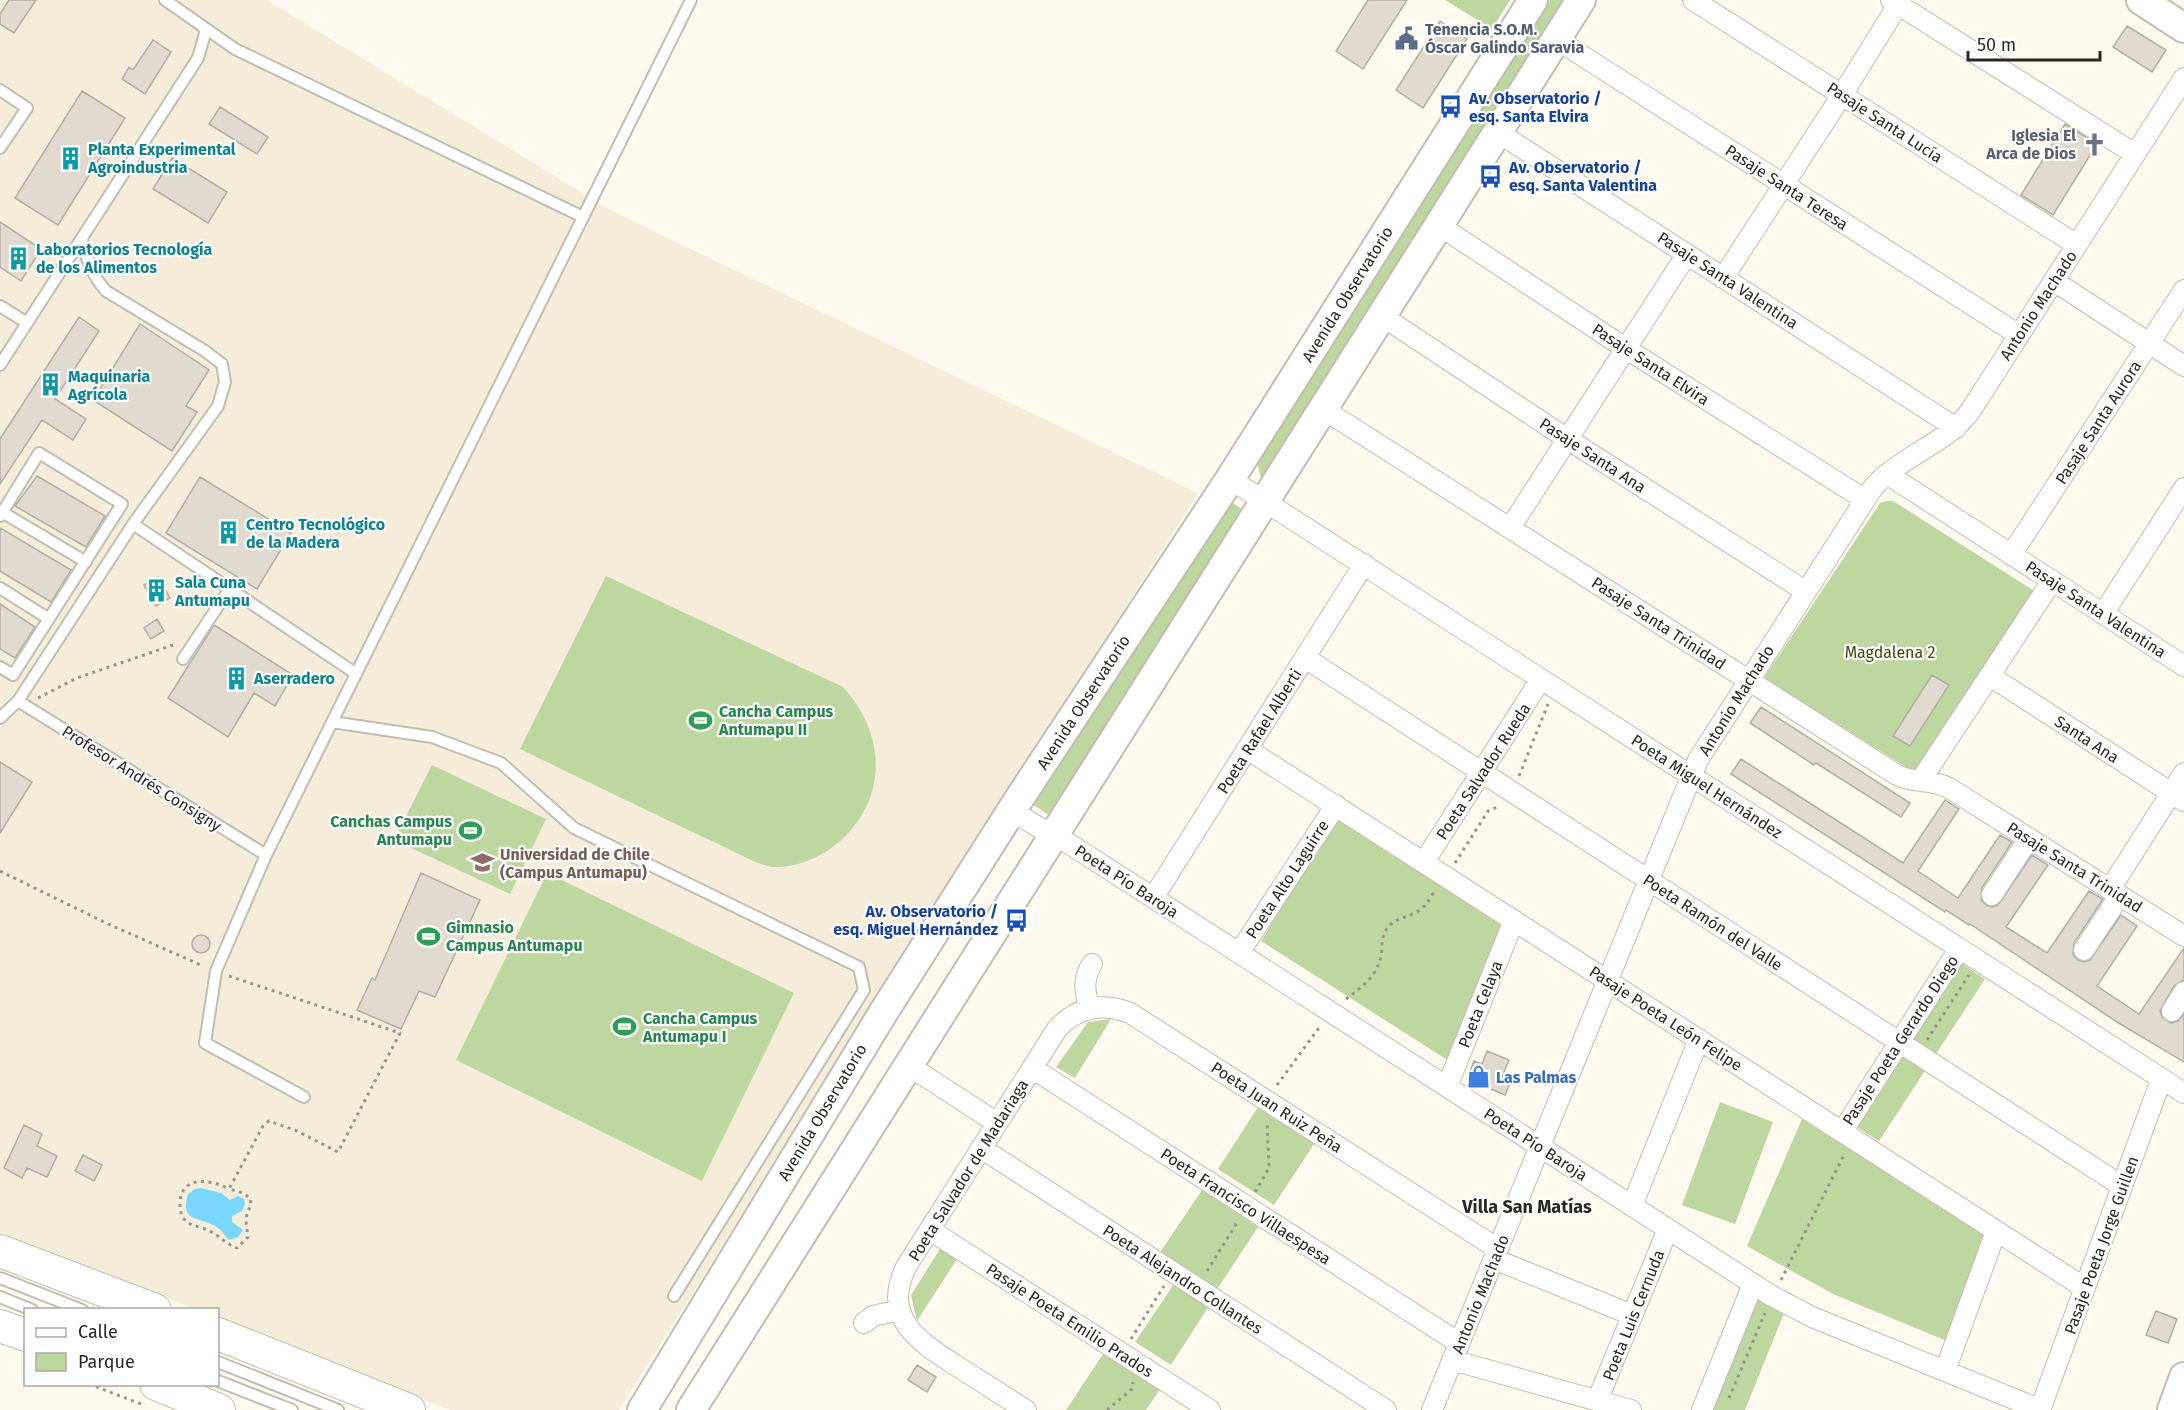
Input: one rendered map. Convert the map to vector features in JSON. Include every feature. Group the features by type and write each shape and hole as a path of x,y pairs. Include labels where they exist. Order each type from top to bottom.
{"main road":[{"name":"Avenida Observatorio","path":"642,1410 883,1013 1015,806 1230,479 1533,0"},
{"path":"691,1410 1323,409 1500,133 1581,0"},
{"path":"2141,0 2184,28"},
{"path":"0,1251 150,1308"},
{"path":"703,1310 717,1312 730,1320 738,1335"},
{"path":"0,1326 24,1334"},
{"path":"219,1334 409,1410"},
{"path":"2172,1410 2184,1377"},
{"path":"161,1396 219,1410"}],"street":[{"name":"Pasaje Santa Lucía","path":"1693,0 2077,245"},
{"path":"1724,278 1842,95 1897,2 2135,154"},
{"name":"Pasaje Santa Teresa","path":"1556,39 2019,335"},
{"name":"Antonio Machado","path":"1432,1410 1649,882 1690,776 1706,745 1876,483 1956,428 1971,410 2184,78"},
{"name":"Pasaje Santa Valentina","path":"1500,133 1956,428"},
{"name":"Pasaje Santa Elvira","path":"1440,226 1626,348 1864,499"},
{"path":"1509,528 1687,254"},
{"path":"2054,282 2184,366"},
{"name":"Pasaje Santa Aurora","path":"2011,555 2184,290"},
{"name":"Pasaje Santa Ana","path":"1382,316 1566,438 1805,591"},
{"name":"Pasaje Santa Trinidad","path":"1323,409 1897,775 1909,780 1934,781 1949,788 2184,936"},
{"name":"Pasaje Santa Valentina","path":"1887,474 2184,666"},
{"name":"Poeta Miguel Hernández","path":"1230,479 2184,1093"},
{"path":"2103,614 2184,488"},
{"name":"Poeta Rafael Alberti","path":"1153,898 1364,564"},
{"path":"1921,780 2052,581"},
{"name":"Poeta Ramón del Valle","path":"1305,658 2122,1186"},
{"name":"Santa Ana","path":"1989,676 2178,797"},
{"name":"Poeta Salvador Rueda","path":"1424,862 1482,773 1549,684"},
{"name":"Pasaje Poeta León Felipe","path":"1247,749 2085,1288"},
{"path":"2084,950 2115,892 2178,797 2184,773"},
{"name":"Poeta Pío Baroja","path":"1015,806 1046,820 1054,834 1772,1296 1812,1317 2040,1410"},
{"name":"Poeta Alto Laguirre","path":"1239,954 1336,806"},
{"path":"1992,895 2030,838"},
{"name":"Poeta Celaya","path":"1447,1087 1514,920"},
{"name":"Pasaje Poeta Gerardo Diego","path":"1847,1135 1899,1041 1959,949"},
{"path":"1089,1008 1084,979 1092,964"},
{"path":"2172,1011 2184,992"},
{"name":"Poeta Juan Ruiz Peña","path":"1089,1008 1107,1007 1130,1013 1266,1100 1496,1254 1632,1315"},
{"name":"Poeta Salvador de Madariaga","path":"900,1310 898,1299 902,1277 981,1148 1064,1021 1089,1008"},
{"path":"1632,1206 1699,1039"},
{"path":"908,1065 997,1123"},
{"name":"Poeta Francisco Villaespesa","path":"1032,1068 1247,1207 1456,1352 1598,1401 1631,1410"},
{"name":"Pasaje Poeta Jorge Guillen","path":"2040,1410 2161,1080"},
{"name":"Poeta Alejandro Collantes","path":"981,1148 1386,1410"},
{"name":"Poeta Luis Cernuda","path":"1598,1401 1668,1229"},
{"name":"Pasaje Poeta Emilio Prados","path":"930,1230 1210,1410"},
{"path":"1945,1371 1996,1231"},
{"path":"1702,1410 1754,1284"},
{"path":"864,1323 873,1316 900,1310 910,1331 927,1347 1026,1410"}],"lane":[{"path":"165,0 235,49 583,217"},
{"path":"304,1097 205,1043 216,971 266,855 355,673 691,0"},
{"path":"0,365 198,58 206,30 192,18"},
{"path":"0,90 27,108 0,148"},
{"path":"0,718 22,703 133,524 218,406 225,382 222,364 205,351 106,291 89,266 82,240"},
{"path":"0,306 27,323"},
{"path":"0,667 13,675 86,562 122,504 39,453 1,514 86,562"},
{"path":"133,524 355,673"},
{"path":"0,588 49,619"},
{"path":"183,659 230,588"},
{"name":"Profesor Andrés Consigny","path":"22,703 266,855"},
{"path":"332,722 432,737 501,763 574,828 859,967 864,990 674,1296"},
{"path":"0,1278 77,1308"},
{"path":"0,1297 27,1308"},
{"path":"219,1362 338,1410"},
{"path":"219,1381 292,1410"}],"path":[{"path":"22,703 77,678 199,636"},
{"path":"1197,1288 1269,1168 1266,1100 1331,1012 1370,981 1380,958 1383,934 1388,927 1393,922 1421,909 1446,876 1488,811 1500,807 1512,793 1548,704 1549,684"},
{"path":"0,871 106,923 216,971 400,1033 338,1152 297,1131 269,1121 263,1126 229,1189"},
{"path":"1918,1054 1978,961"},
{"path":"1728,1399 1772,1296 1847,1135"},
{"path":"204,1180 229,1189 243,1193 250,1198 251,1205 247,1213 248,1237 237,1248 230,1246 225,1240 207,1229 194,1226 185,1220 180,1210 181,1196 185,1188 193,1183 204,1180"},
{"path":"1107,1410 1132,1389 1136,1362 1142,1354 1127,1346 1169,1279"},
{"path":"101,1386 161,1396"}],"shaded area":[{"name":"Universidad de Chile (Campus Antumapu)","path":"0,0 267,0 612,211 1198,493 619,1410 450,1410 219,1319 219,1308 191,1308 0,1233"}],"green space":[{"path":"1445,0 1510,0 1492,29"},
{"path":"1550,0 1572,0 1268,476 1261,478 1255,455 1427,196"},
{"path":"1220,494 1246,512 1055,819 1023,798"},
{"name":"Magdalena 2","path":"1893,501 2036,592 1917,774 1764,678 1880,503"},
{"name":"Cancha Campus Antumapu II","path":"606,576 843,687 867,723 875,749 876,763 872,792 866,807 857,822 834,846 806,862 790,866 773,867 761,864 520,749"},
{"name":"Canchas Campus Antumapu","path":"432,765 546,819 510,894 394,840"},
{"path":"1336,817 1505,924 1449,1061 1261,941"},
{"name":"Cancha Campus Antumapu I","path":"547,873 794,993 702,1181 456,1060"},
{"path":"1961,963 1985,979 1879,1141 1855,1126"},
{"path":"1111,1019 1075,1078 1056,1067 1088,1022"},
{"path":"1720,1102 1773,1122 1735,1224 1682,1205"},
{"path":"1260,1104 1316,1141 1274,1205 1218,1169"},
{"path":"1802,1119 1987,1236 1947,1341 1833,1294 1747,1246"},
{"path":"1202,1190 1258,1227 1216,1291 1159,1254"},
{"path":"942,1246 959,1256 917,1321 911,1295"},
{"path":"1174,1284 1209,1306 1171,1365 1135,1342"},
{"path":"1758,1296 1784,1313 1745,1410 1711,1410"},
{"path":"1107,1348 1163,1385 1146,1410 1066,1410"}],"water":[{"path":"201,1188 221,1193 230,1200 238,1196 244,1199 245,1204 242,1211 232,1216 232,1222 243,1230 238,1237 229,1240 217,1227 188,1214 186,1203 188,1194"}],"building":[{"path":"9,0 36,0 14,33 0,24 0,14"},
{"path":"1368,0 1407,0 1363,69 1336,51"},
{"path":"1440,21 1467,39 1423,108 1396,90"},
{"path":"2127,26 2166,50 2152,72 2113,47"},
{"path":"153,40 171,52 145,94 122,79 129,67 133,70"},
{"name":"Planta Experimental Agroindustria","path":"82,91 125,118 58,225 15,198"},
{"path":"220,107 268,137 257,154 209,124"},
{"path":"2065,124 2097,144 2053,215 2021,195"},
{"path":"172,158 227,192 208,223 153,189"},
{"name":"Laboratorios Tecnología de los Alimentos","path":"0,222 41,249 21,281 0,267"},
{"name":"Maquinaria Agrícola","path":"79,317 99,331 55,399 86,419 73,440 42,420 0,484 0,439"},
{"path":"140,324 209,370 186,406 197,412 172,451 93,400"},
{"path":"37,476 105,516 86,547 15,506"},
{"name":"Centro Tecnológico de la Madera","path":"200,477 291,533 257,589 166,533"},
{"path":"0,528 71,570 51,602 0,571"},
{"name":"Sala Cuna Antumapu","path":"158,577 170,598 156,606 144,585"},
{"path":"0,604 35,627 15,658 0,649"},
{"path":"157,619 164,631 151,639 144,628"},
{"name":"Aserradero","path":"214,625 293,675 275,706 254,693 228,737 168,698"},
{"path":"1932,675 1949,685 1910,746 1893,736"},
{"path":"1761,707 1910,803 1901,817 1816,763 1814,765 1750,723"},
{"path":"1741,759 1903,863 1945,800 1959,809 1918,871 1958,898 2000,835 2012,842 1982,888 1981,900 1992,907 1998,905 2032,855 2048,865 2006,927 2047,953 2089,891 2103,899 2074,943 2073,955 2084,962 2090,960 2121,915 2137,926 2097,986 2139,1014 2184,948 2184,980 2174,986 2160,1011 2162,1017 2171,1023 2178,1021 2184,1014 2184,1062 2117,1022 1970,924 1946,910 1945,912 1731,774"},
{"path":"0,762 32,782 0,833"},
{"name":"Gimnasio Campus Antumapu","path":"421,873 480,900 435,997 419,991 401,1029 357,1010 372,978 375,980"},
{"path":"201,935 207,938 210,944 207,950 201,953 195,950 192,944 195,938"},
{"path":"1487,1051 1509,1060 1502,1077 1511,1081 1505,1095 1467,1079 1474,1061 1482,1064"},
{"path":"24,1125 42,1134 37,1146 57,1156 47,1177 27,1168 22,1178 4,1168"},
{"path":"83,1155 102,1165 94,1181 75,1171"},
{"path":"2156,1311 2177,1319 2168,1343 2146,1335"},
{"path":"917,1365 936,1377 927,1392 908,1380"}],"place":[{"name":"Tenencia S.O.M. Óscar Galindo Saravia","path":"1407,38"},
{"name":"Av. Observatorio / esq. Santa Elvira","path":"1451,107"},
{"name":"Iglesia El Arca de Dios","path":"2094,144"},
{"name":"Planta Experimental Agroindustria","path":"70,158"},
{"name":"Av. Observatorio / esq. Santa Valentina","path":"1491,176"},
{"name":"Laboratorios Tecnología de los Alimentos","path":"18,258"},
{"name":"Maquinaria Agrícola","path":"50,385"},
{"name":"Centro Tecnológico de la Madera","path":"228,533"},
{"name":"Sala Cuna Antumapu","path":"157,591"},
{"name":"Aserradero","path":"236,678"},
{"name":"Cancha Campus Antumapu II","path":"701,720"},
{"name":"Canchas Campus Antumapu","path":"470,830"},
{"name":"Universidad de Chile (Campus Antumapu)","path":"482,863"},
{"name":"Av. Observatorio / esq. Miguel Hernández","path":"1016,920"},
{"name":"Gimnasio Campus Antumapu","path":"428,936"},
{"name":"Cancha Campus Antumapu I","path":"625,1027"},
{"name":"Las Palmas","path":"1478,1077"}],"district":[{"name":"Villa San Matías","path":"1527,1207"}]}
